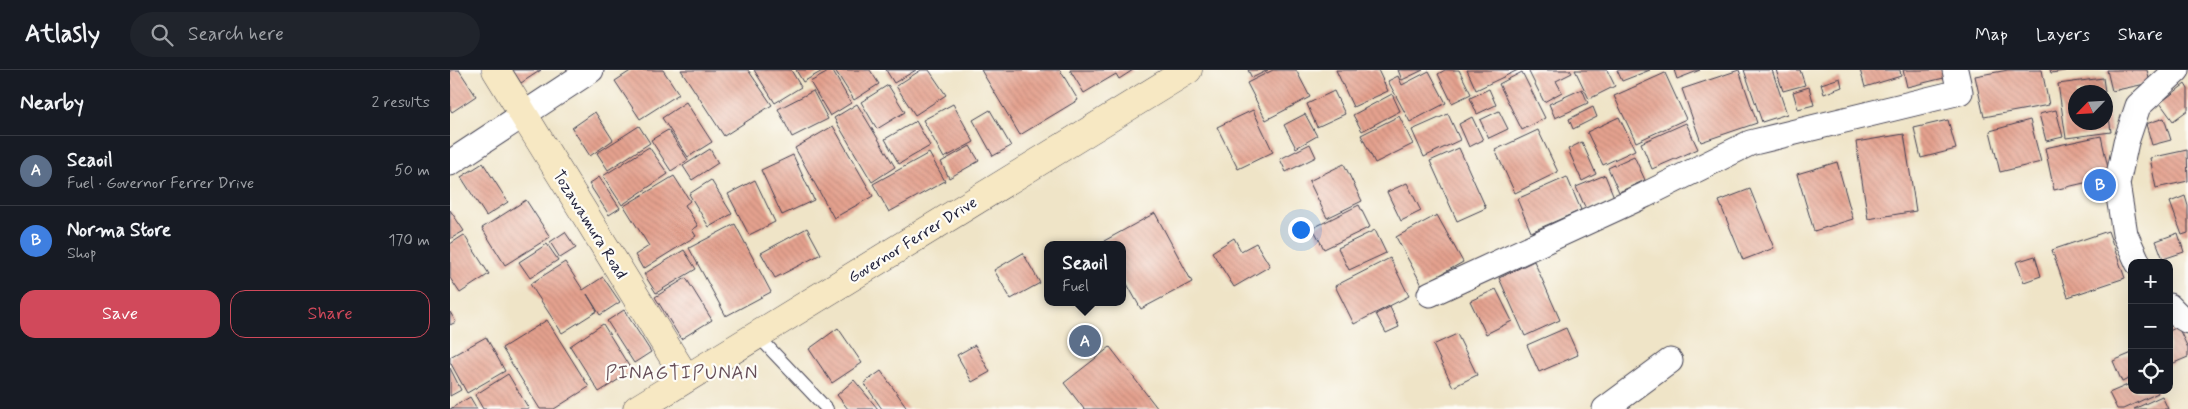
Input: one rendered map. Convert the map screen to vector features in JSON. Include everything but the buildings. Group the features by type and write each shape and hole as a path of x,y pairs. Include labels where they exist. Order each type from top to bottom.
{"main road":[{"name":"Tozawamura Road","path":"496,70 686,378"},
{"name":"Governor Ferrer Drive","path":"637,409 1188,70"}],"street":[{"path":"450,163 591,70"},
{"path":"1430,294 1645,195 1750,143 1960,92 1954,70"},
{"path":"2136,259 2125,234 2117,184 2126,142 2138,106 2177,70"},
{"path":"2173,310 2188,321"},
{"path":"1605,409 1670,361"}],"lane":[{"path":"757,334 827,409"}],"place":[{"name":"Norma Store","path":"2100,185"},
{"name":"Seaoil","path":"1085,341"}],"district":[{"name":"PINAGTIPUNAN","path":"682,372"}]}
